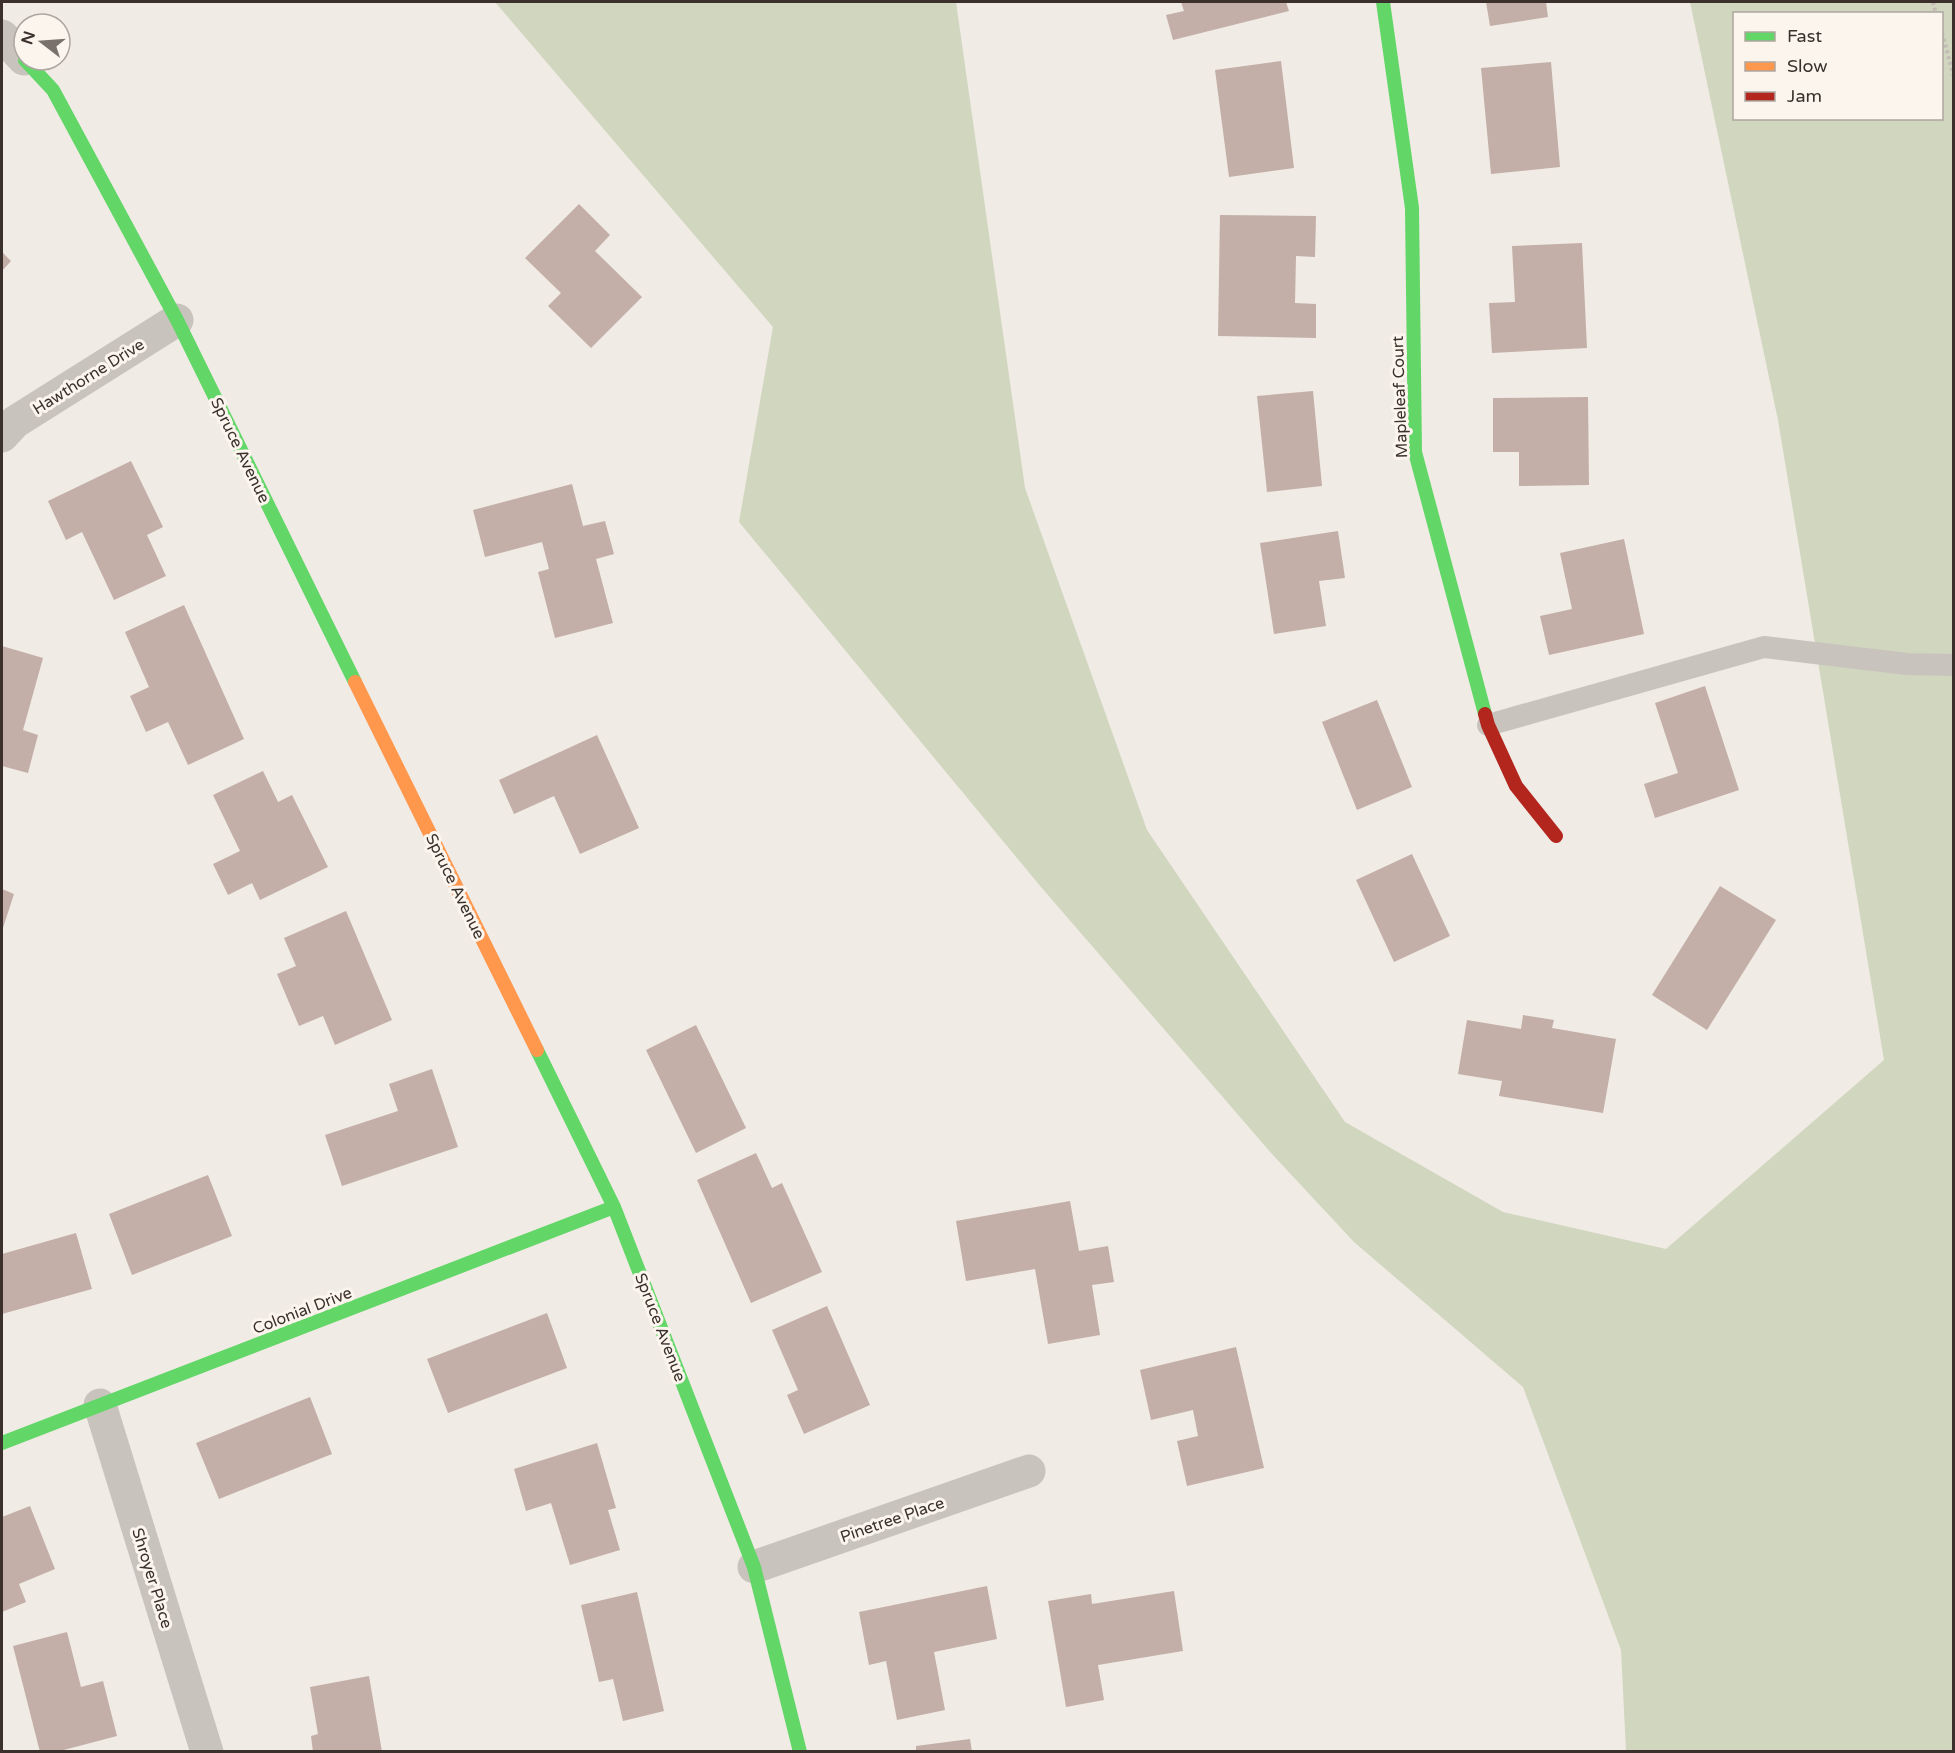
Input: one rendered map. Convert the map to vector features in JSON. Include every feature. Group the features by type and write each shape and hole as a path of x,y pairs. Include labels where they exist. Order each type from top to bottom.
{"street":[{"name":"Mapleleaf Court","path":"1383,2 1412,208 1415,452 1488,725 1516,786 1556,836"},
{"name":"Spruce Avenue","path":"36,72 53,90 177,320 614,1207 754,1567 800,1752"},
{"name":"Hawthorne Drive","path":"2,436 15,422 177,320"},
{"name":"Colonial Drive","path":"2,1443 614,1207"},
{"name":"Shroyer Place","path":"100,1405 207,1752"},
{"name":"Pinetree Place","path":"754,1567 1029,1471"}],"lane":[{"path":"1488,725 1764,647 1907,664 1953,665"}],"path":[{"path":"1943,40 1953,77"}],"green space":[{"path":"495,2 956,2 1025,488 1147,830 1345,1122 1503,1212 1666,1249 1884,1060 1778,420 1690,2 1953,2 1953,1751 1626,1751 1621,1650 1523,1387 1354,1242 1272,1154 1041,887 739,522 773,327"}],"building":[{"path":"1181,2 1286,2 1289,11 1173,40 1166,15 1184,11"},
{"path":"1486,2 1546,2 1548,17 1490,26"},
{"path":"1281,61 1294,168 1229,177 1215,70"},
{"path":"1551,62 1560,167 1491,174 1481,68"},
{"path":"579,204 610,235 595,251 642,297 591,348 548,306 561,293 525,258"},
{"path":"1220,215 1316,216 1315,257 1296,256 1295,303 1316,304 1316,338 1218,336"},
{"path":"1582,243 1587,348 1492,353 1489,303 1515,302 1512,246"},
{"path":"2,252 11,261 2,271"},
{"path":"1313,391 1322,486 1267,492 1257,396"},
{"path":"1588,397 1589,485 1519,486 1519,452 1493,452 1493,398"},
{"path":"131,461 163,527 147,535 166,576 114,600 82,532 66,540 48,501"},
{"path":"572,484 583,526 605,521 614,554 596,559 613,623 555,638 538,572 549,569 542,542 485,557 473,510"},
{"path":"1338,531 1345,578 1319,581 1326,626 1274,634 1260,543"},
{"path":"1624,539 1644,634 1549,655 1540,616 1572,609 1560,553"},
{"path":"184,605 244,739 188,765 168,722 146,732 130,696 149,687 125,632"},
{"path":"2,646 43,658 23,730 38,735 28,773 2,766"},
{"path":"1705,686 1739,790 1655,818 1644,784 1678,773 1655,703"},
{"path":"1377,700 1412,787 1357,810 1322,722"},
{"path":"597,735 639,828 580,854 554,796 514,814 499,780"},
{"path":"263,771 278,802 292,795 328,867 260,900 252,883 228,895 213,864 240,851 213,795"},
{"path":"1412,854 1450,936 1394,962 1356,880"},
{"path":"1720,886 1776,920 1707,1030 1652,995"},
{"path":"2,889 14,894 2,931"},
{"path":"346,911 392,1020 335,1045 323,1016 299,1026 277,974 296,966 284,938"},
{"path":"1523,1015 1554,1020 1552,1028 1616,1039 1603,1113 1499,1096 1502,1081 1458,1074 1467,1020 1521,1029"},
{"path":"696,1025 746,1128 696,1153 646,1050"},
{"path":"432,1069 458,1147 342,1186 325,1135 398,1111 389,1084"},
{"path":"756,1153 772,1188 782,1183 822,1272 751,1303 697,1180"},
{"path":"208,1175 232,1236 132,1275 109,1214"},
{"path":"1070,1201 1079,1251 1108,1246 1114,1282 1092,1285 1100,1335 1048,1344 1035,1269 966,1281 956,1221"},
{"path":"76,1233 92,1289 2,1314 2,1254"},
{"path":"827,1306 870,1405 804,1434 787,1395 798,1390 772,1330"},
{"path":"547,1313 567,1368 448,1413 427,1359"},
{"path":"1236,1347 1264,1468 1187,1486 1177,1441 1198,1436 1193,1410 1151,1420 1140,1370"},
{"path":"310,1397 332,1454 219,1499 196,1443"},
{"path":"597,1443 616,1508 608,1510 620,1550 570,1565 551,1503 526,1511 514,1469"},
{"path":"30,1506 55,1569 19,1584 26,1602 2,1612 2,1517"},
{"path":"987,1586 997,1639 934,1652 945,1710 897,1720 886,1661 869,1665 859,1612"},
{"path":"1174,1591 1183,1651 1098,1665 1104,1700 1066,1707 1048,1601 1091,1594 1092,1604"},
{"path":"637,1592 664,1711 623,1721 613,1679 599,1682 581,1605"},
{"path":"67,1632 81,1687 103,1681 117,1736 56,1752 40,1752 13,1646"},
{"path":"369,1676 382,1752 313,1752 311,1736 318,1734 310,1687"},
{"path":"970,1739 972,1752 916,1752 916,1746"}],"traffic: fast":[{"path":"1383,2 1412,208 1415,452 1485,714"},
{"path":"36,72 53,90 177,320 355,682"},
{"path":"537,1050 614,1207 754,1567 800,1752"},
{"path":"2,1443 614,1207"}],"traffic: slow":[{"path":"355,682 537,1050"}],"traffic: jam":[{"path":"1485,714 1516,786 1556,836"}]}
